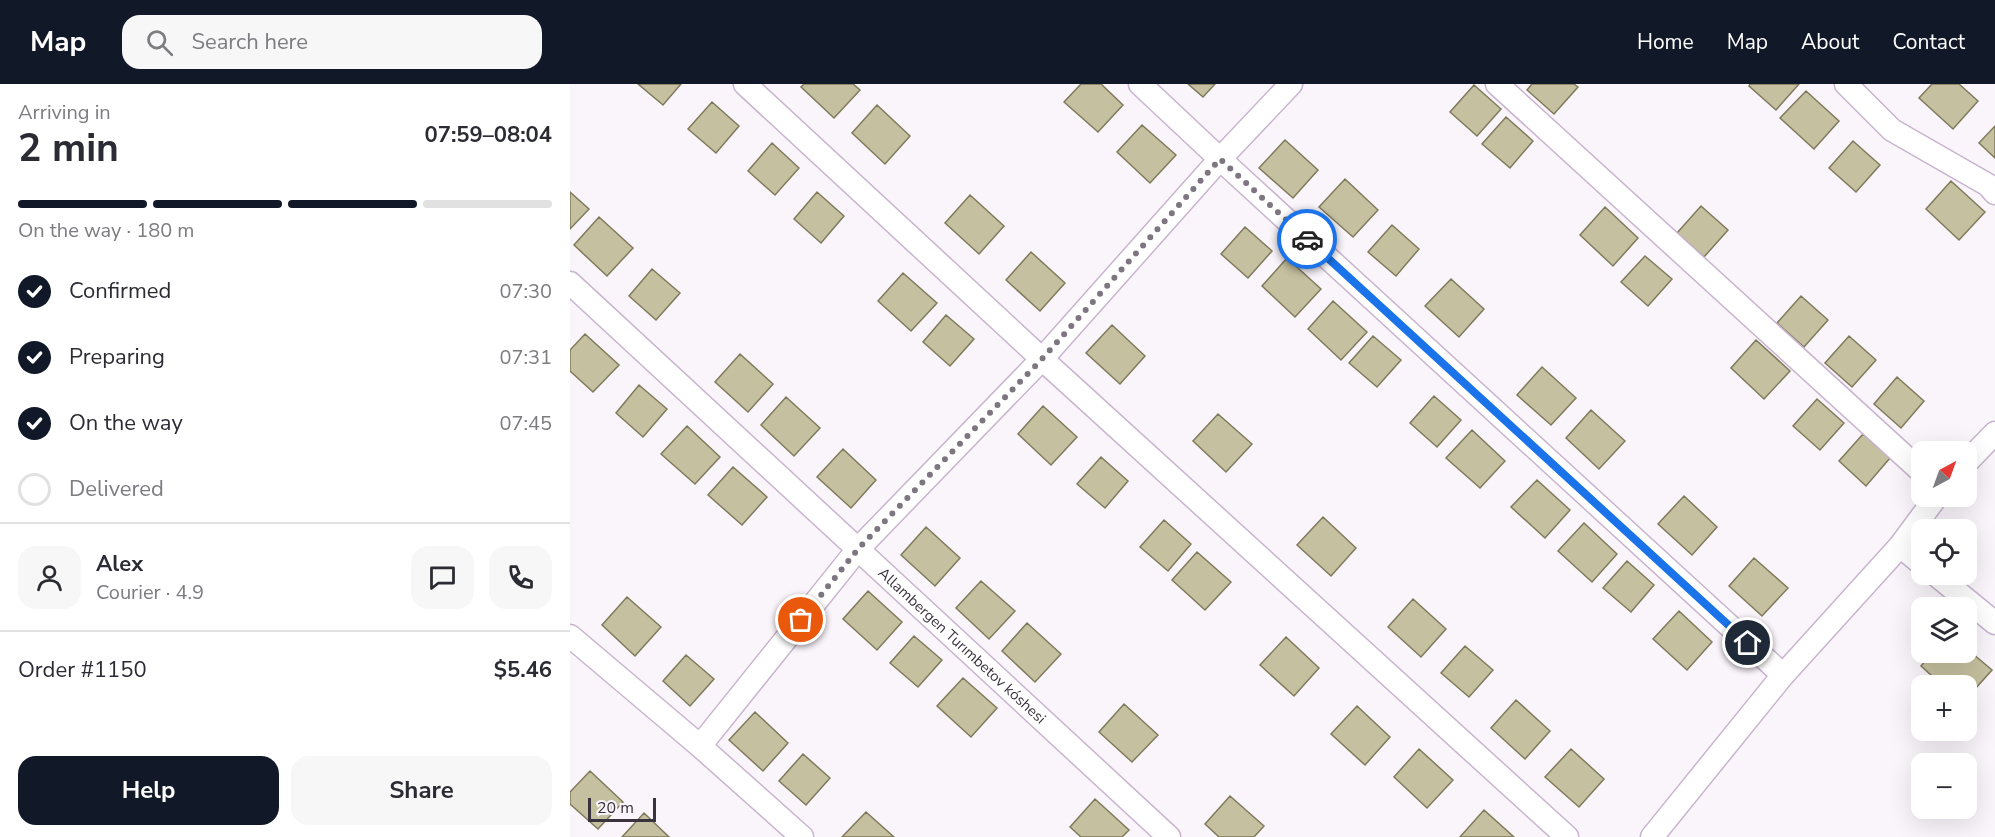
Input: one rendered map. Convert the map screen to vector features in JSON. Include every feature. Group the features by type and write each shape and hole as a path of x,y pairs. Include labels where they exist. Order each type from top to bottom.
{"street":[{"path":"745,84 1042,359 1567,837"},
{"path":"1140,84 1783,675"},
{"path":"700,746 858,549 1042,359 1220,159 1291,84"},
{"path":"1497,84 1911,462"},
{"path":"1846,84 1892,130 1988,185 1995,193"},
{"name":"Allambergen Turımbetov kóshesi","path":"570,283 1168,837"},
{"path":"1977,452 1995,433"},
{"path":"1652,837 1783,675 1900,546 1929,507"},
{"path":"1900,546 1911,555"},
{"path":"1948,585 1995,623"},
{"path":"570,636 700,746 802,837"}],"building":[{"path":"638,84 681,84 663,105"},
{"path":"804,84 853,84 860,90 834,118 801,87"},
{"path":"1081,84 1101,84 1123,105 1098,132 1064,102"},
{"path":"1188,84 1215,84 1203,97"},
{"path":"1532,84 1574,84 1578,87 1554,114 1527,90"},
{"path":"1750,84 1799,84 1776,110 1749,86"},
{"path":"1932,84 1959,84 1978,101 1953,129 1919,98"},
{"path":"1474,85 1501,109 1477,136 1450,112"},
{"path":"1806,91 1839,121 1814,149 1780,118"},
{"path":"712,102 739,126 716,153 688,129"},
{"path":"877,105 910,136 885,164 852,133"},
{"path":"1506,117 1533,141 1510,168 1482,144"},
{"path":"1142,125 1176,155 1150,183 1117,152"},
{"path":"1995,126 1995,158 1979,143"},
{"path":"1285,140 1318,170 1293,198 1259,168"},
{"path":"1853,141 1880,165 1856,192 1829,168"},
{"path":"772,143 799,168 775,195 748,171"},
{"path":"1345,179 1378,210 1353,237 1319,207"},
{"path":"1951,181 1985,212 1959,240 1926,209"},
{"path":"570,192 589,209 570,229"},
{"path":"817,192 844,216 821,243 794,219"},
{"path":"970,195 1004,226 979,254 945,223"},
{"path":"1701,206 1728,230 1704,257 1677,233"},
{"path":"1605,207 1638,238 1613,266 1580,235"},
{"path":"599,217 633,248 607,276 574,245"},
{"path":"1392,225 1419,249 1396,276 1368,252"},
{"path":"1245,227 1272,251 1248,278 1221,254"},
{"path":"1031,252 1065,283 1040,311 1006,280"},
{"path":"1645,256 1672,279 1648,306 1621,282"},
{"path":"1287,258 1321,289 1295,317 1262,286"},
{"path":"652,269 680,293 656,320 629,296"},
{"path":"903,273 937,303 911,331 878,301"},
{"path":"1451,279 1484,309 1459,337 1425,306"},
{"path":"1801,296 1828,320 1804,347 1777,323"},
{"path":"1333,301 1367,332 1341,360 1308,329"},
{"path":"946,315 974,339 950,366 923,342"},
{"path":"1112,325 1145,356 1120,384 1086,353"},
{"path":"585,334 619,365 593,392 570,371 570,350"},
{"path":"1373,336 1401,360 1377,387 1349,363"},
{"path":"1849,336 1876,360 1852,387 1825,363"},
{"path":"1756,340 1790,371 1764,399 1731,368"},
{"path":"740,354 773,384 748,412 715,382"},
{"path":"1542,367 1576,398 1551,425 1517,395"},
{"path":"1897,377 1924,401 1901,428 1874,404"},
{"path":"639,385 667,409 643,437 616,413"},
{"path":"1434,396 1461,420 1437,447 1410,423"},
{"path":"786,397 820,428 794,456 761,425"},
{"path":"1817,399 1844,423 1820,450 1793,426"},
{"path":"1043,406 1077,437 1051,465 1018,434"},
{"path":"1591,410 1625,441 1599,469 1566,438"},
{"path":"1218,414 1252,444 1226,472 1193,441"},
{"path":"687,426 720,457 695,484 661,454"},
{"path":"1472,430 1505,461 1480,488 1446,458"},
{"path":"1863,434 1890,458 1866,486 1839,461"},
{"path":"843,449 876,480 851,508 817,477"},
{"path":"1101,457 1128,481 1105,508 1077,484"},
{"path":"733,467 767,497 742,525 708,495"},
{"path":"1537,480 1570,510 1545,538 1511,507"},
{"path":"1684,496 1717,527 1692,555 1658,524"},
{"path":"1323,517 1356,548 1331,576 1297,545"},
{"path":"1164,520 1191,544 1168,571 1140,547"},
{"path":"1584,523 1617,554 1592,582 1558,551"},
{"path":"926,527 960,558 935,586 901,555"},
{"path":"1197,552 1231,582 1205,610 1172,580"},
{"path":"1754,558 1788,588 1762,616 1729,586"},
{"path":"1627,561 1654,585 1631,612 1603,588"},
{"path":"981,581 1015,611 989,639 956,608"},
{"path":"868,591 902,622 877,650 843,619"},
{"path":"627,597 661,627 635,656 602,625"},
{"path":"1413,599 1446,629 1421,657 1388,627"},
{"path":"1679,611 1712,642 1687,670 1653,639"},
{"path":"1027,623 1061,654 1035,682 1002,651"},
{"path":"914,636 942,660 918,687 890,663"},
{"path":"1286,637 1319,668 1294,696 1260,665"},
{"path":"1465,646 1493,670 1469,697 1441,673"},
{"path":"686,655 714,679 690,706 663,681"},
{"path":"1977,657 1992,670 1977,687 1977,675 1931,675 1921,666 1924,663 1977,663"},
{"path":"963,678 997,708 971,737 937,706"},
{"path":"1516,700 1550,731 1525,759 1491,728"},
{"path":"1124,704 1158,735 1132,762 1099,732"},
{"path":"1357,706 1390,737 1365,765 1331,734"},
{"path":"755,712 788,743 763,771 729,740"},
{"path":"1419,749 1453,780 1427,808 1394,777"},
{"path":"1571,749 1604,779 1579,807 1545,777"},
{"path":"803,754 830,778 806,805 779,781"},
{"path":"590,771 623,802 598,829 570,804 570,792"},
{"path":"1230,796 1264,826 1254,837 1219,837 1205,824"},
{"path":"1095,799 1129,830 1122,837 1081,837 1070,827"},
{"path":"1484,810 1514,837 1460,837"},
{"path":"866,812 894,837 842,837"},
{"path":"644,813 669,837 622,837"}],"way so far":[{"path":"801,620 858,549 1042,359 1220,159 1307,239"}],"route":[{"path":"1307,239 1748,643"}]}
